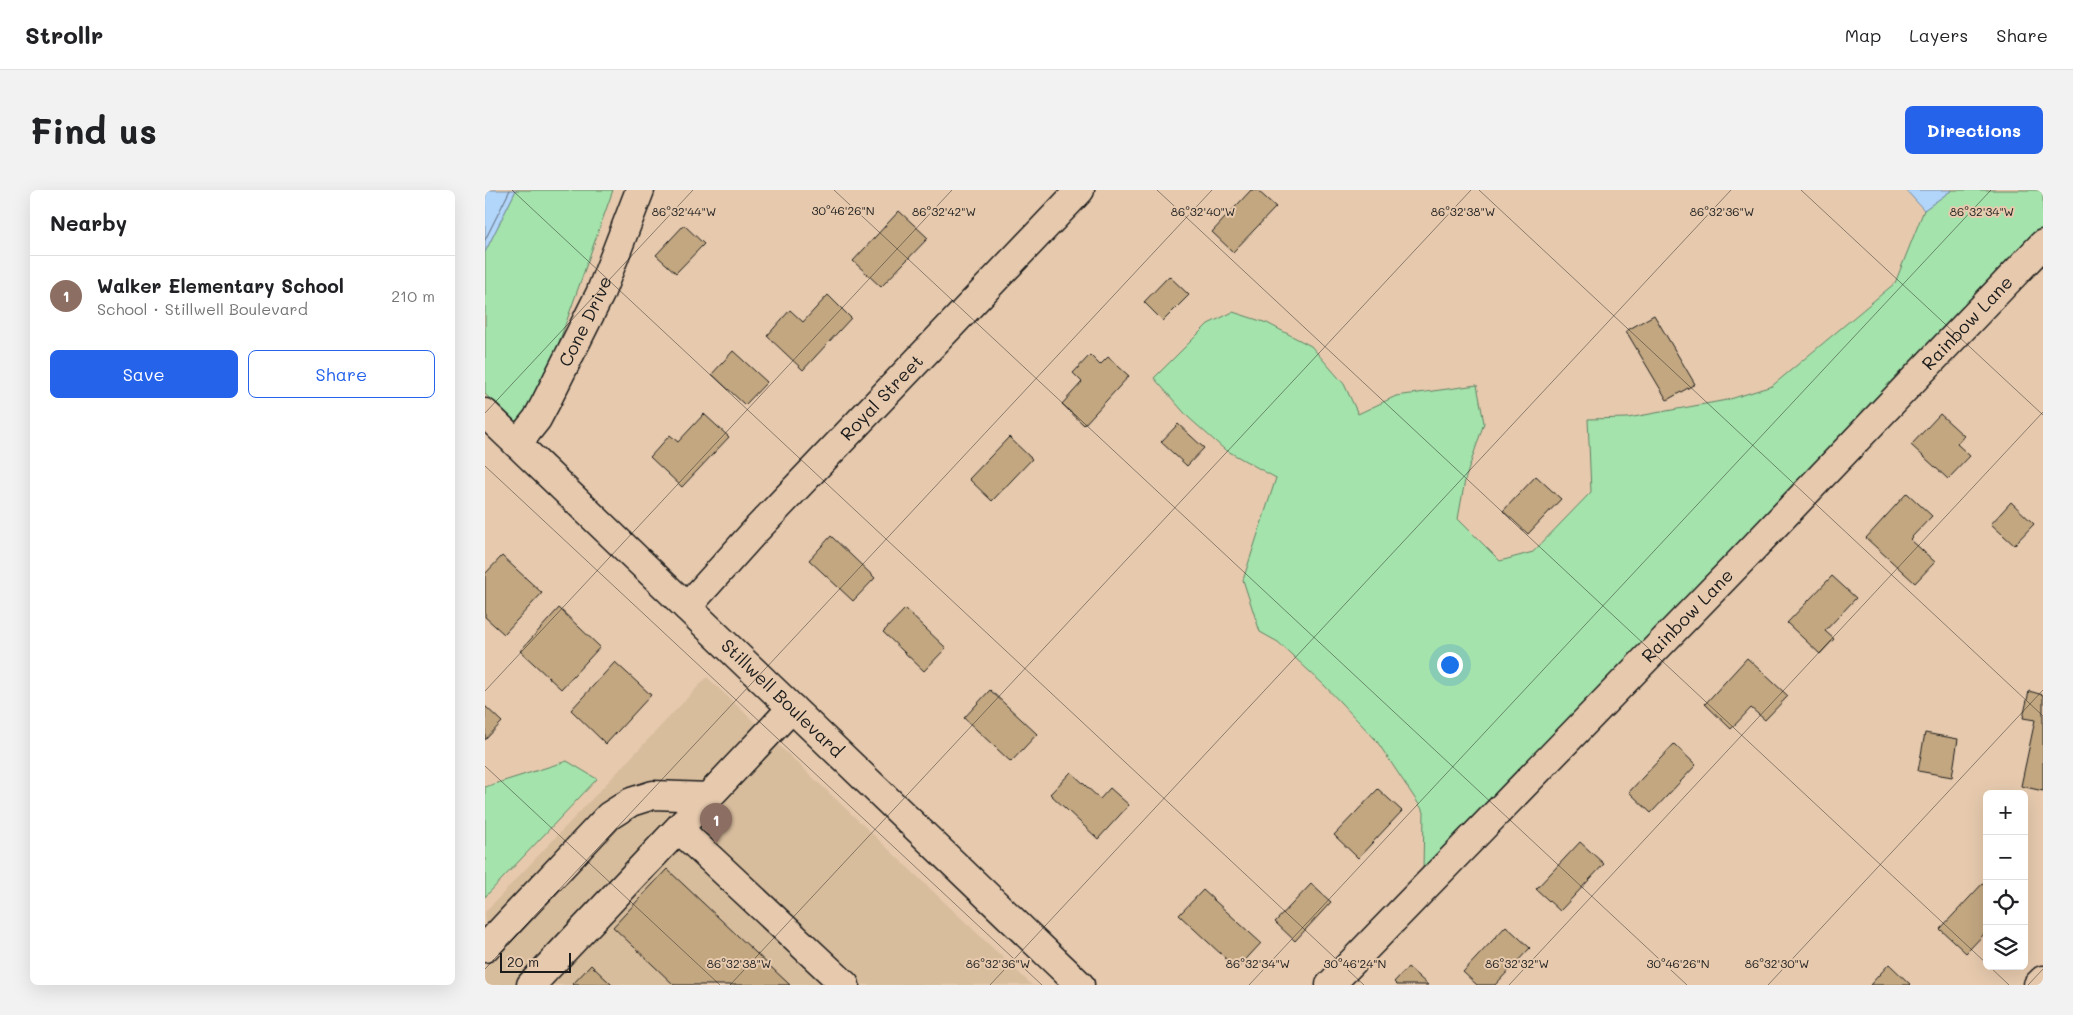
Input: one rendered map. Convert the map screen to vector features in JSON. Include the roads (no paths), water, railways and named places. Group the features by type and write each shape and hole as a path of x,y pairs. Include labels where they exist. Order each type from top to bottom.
{"street":[{"name":"Cone Drive","path":"517,444 537,419 547,402 595,302 640,190"},
{"name":"Royal Street","path":"687,607 757,529 1080,190"},
{"name":"Rainbow Lane","path":"1330,985 1721,581 2043,244"},
{"name":"Stillwell Boulevard","path":"485,413 1080,985"},
{"path":"531,985 792,708"},
{"path":"485,948 609,816 631,802 653,795 709,797"},
{"path":"679,829 845,985"},
{"path":"2038,985 2043,980"}],"water":[{"path":"485,190 516,190 485,252"},
{"path":"1906,190 1952,190 1924,210"}],"place":[{"name":"Walker Elementary School","path":"716,844"}]}
